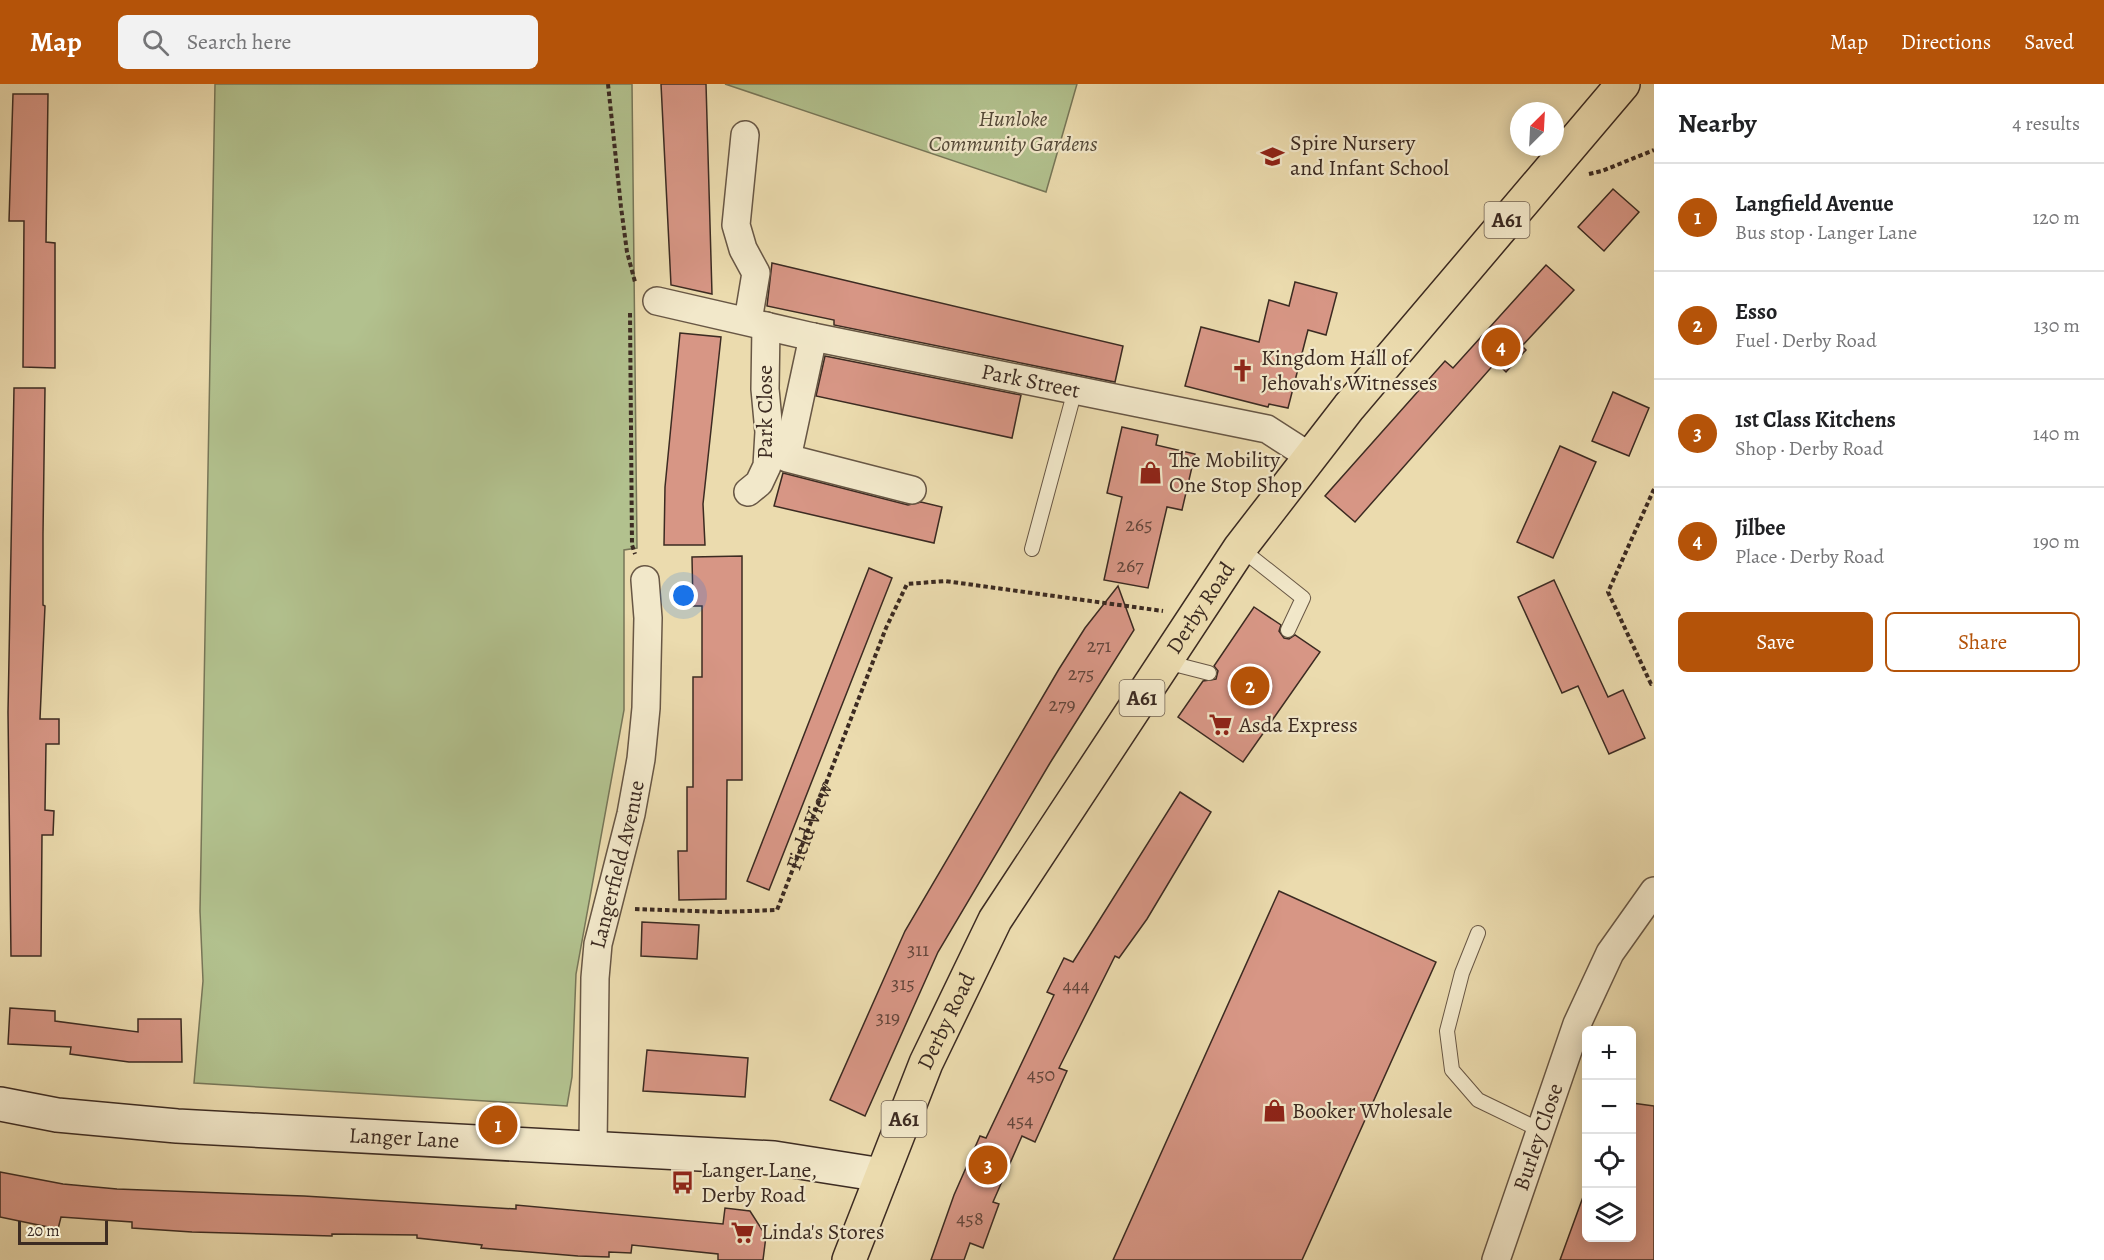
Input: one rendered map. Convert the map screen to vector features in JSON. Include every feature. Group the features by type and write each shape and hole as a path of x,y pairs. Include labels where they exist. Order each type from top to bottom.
{"highway":[{"name":"Derby Road","path":"849,1260 926,1063 995,920 1240,548 1309,456 1623,84"}],"street":[{"path":"746,135 736,225 743,249 756,273 757,323"},
{"name":"Park Street","path":"657,301 813,337 1267,429 1309,456"},
{"name":"Park Close","path":"748,492 759,483 767,466 769,432 757,323"},
{"path":"813,337 787,458 912,490"},
{"name":"Langerfield Avenue","path":"593,1148 595,978 598,944 631,814 641,759 646,697 648,618 645,580"},
{"name":"Burley Close","path":"1496,1260 1581,1014 1610,952 1652,894"},
{"name":"Langer Lane","path":"0,1104 57,1115 177,1126 774,1158 882,1175"}],"lane":[{"path":"1032,549 1075,390"},
{"path":"1240,548 1303,598 1288,630"},
{"path":"1166,662 1209,673"},
{"path":"1478,933 1462,973 1448,1030 1452,1070 1478,1100 1540,1130"}],"path":[{"path":"608,84 627,252 636,280 634,288"},
{"path":"1541,182 1602,171 1654,150"},
{"path":"631,306 629,326 632,545 645,580"},
{"path":"1654,489 1608,592 1651,684 1654,683"},
{"name":"Field View","path":"607,908 721,912 777,910 886,628 907,584 945,581 1196,616"}],"green space":[{"path":"215,84 632,84 637,548 624,550 624,710 576,974 572,1077 567,1106 194,1083 203,981 200,911"},
{"name":"Hunloke Community Gardens","path":"725,84 1077,84 1046,192"}],"building":[{"path":"661,84 706,84 712,294 671,285"},
{"path":"13,94 48,94 46,242 55,243 55,368 23,367 24,221 9,221"},
{"path":"1613,189 1639,212 1604,251 1578,227"},
{"path":"772,263 1123,346 1115,382 834,325 834,320 767,306"},
{"path":"1546,265 1574,290 1522,346 1526,350 1506,372 1496,362 1355,522 1325,496 1445,361 1453,368"},
{"name":"Kingdom Hall of Jehovah's Witnesses","path":"1295,282 1337,293 1326,335 1308,330 1288,408 1269,404 1268,407 1185,386 1201,327 1259,342 1269,300 1289,306"},
{"path":"680,333 721,337 703,504 705,545 664,545 665,487"},
{"path":"825,356 1021,395 1012,438 816,396"},
{"path":"14,388 45,388 43,605 45,606 40,719 59,719 59,744 46,744 45,810 54,811 53,835 42,835 41,956 11,956 8,712"},
{"path":"1613,392 1649,408 1629,456 1592,441"},
{"path":"1122,427 1158,435 1156,445 1195,454 1182,510 1167,507 1148,588 1104,580 1122,497 1107,493"},
{"path":"1560,446 1596,462 1553,558 1517,542"},
{"path":"783,473 908,505 921,502 942,507 934,543 774,506"},
{"path":"742,556 742,780 727,780 726,899 679,900 678,851 687,851 687,787 693,787 693,677 702,677 702,606 693,606 692,557"},
{"path":"869,568 892,578 769,890 747,881"},
{"path":"1554,580 1608,697 1623,690 1645,738 1609,754 1578,686 1562,693 1518,597"},
{"path":"1118,586 1134,630 1050,763 938,952 865,1116 830,1100 905,931 1059,669 1085,628"},
{"path":"1254,607 1281,625 1279,631 1284,638 1289,639 1295,635 1320,652 1243,762 1178,717 1203,681 1216,679 1218,671 1214,666"},
{"path":"1180,792 1211,812 1147,919 1119,958 1115,956 1059,1068 1067,1071 1035,1142 1022,1136 993,1202 999,1204 983,1248 970,1243 964,1260 931,1260 954,1195 980,1136 986,1138 1054,995 1047,992 1064,958 1073,962"},
{"name":"Booker Wholesale","path":"1279,891 1436,962 1302,1260 1113,1260"},
{"path":"642,922 699,925 697,959 641,956"},
{"path":"10,1008 55,1011 55,1021 138,1032 138,1019 181,1019 182,1062 129,1062 70,1054 71,1047 8,1044"},
{"path":"647,1050 748,1058 745,1097 643,1091"},
{"path":"1636,1104 1654,1106 1654,1260 1560,1260 1582,1200 1582,1242 1636,1242"},
{"path":"0,1172 63,1184 117,1189 304,1196 516,1209 516,1205 723,1224 725,1208 750,1211 766,1236 763,1260 718,1260 718,1254 632,1245 631,1253 609,1252 609,1257 578,1256 481,1248 482,1245 417,1238 417,1235 332,1234 332,1236 192,1232 132,1228 132,1222 61,1217 58,1229 0,1217"}],"place":[{"name":"Spire Nursery and Infant School","path":"1272,156"},
{"name":"Jilbee","path":"1501,347"},
{"name":"Kingdom Hall of Jehovah's Witnesses","path":"1243,371"},
{"name":"The Mobility One Stop Shop","path":"1151,473"},
{"name":"Esso","path":"1250,686"},
{"name":"Asda Express","path":"1221,725"},
{"name":"Booker Wholesale","path":"1274,1111"},
{"name":"Langfield Avenue","path":"498,1125"},
{"name":"1st Class Kitchens","path":"988,1165"},
{"name":"Langer Lane, Derby Road","path":"683,1183"},
{"name":"Linda's Stores","path":"743,1232"}]}
